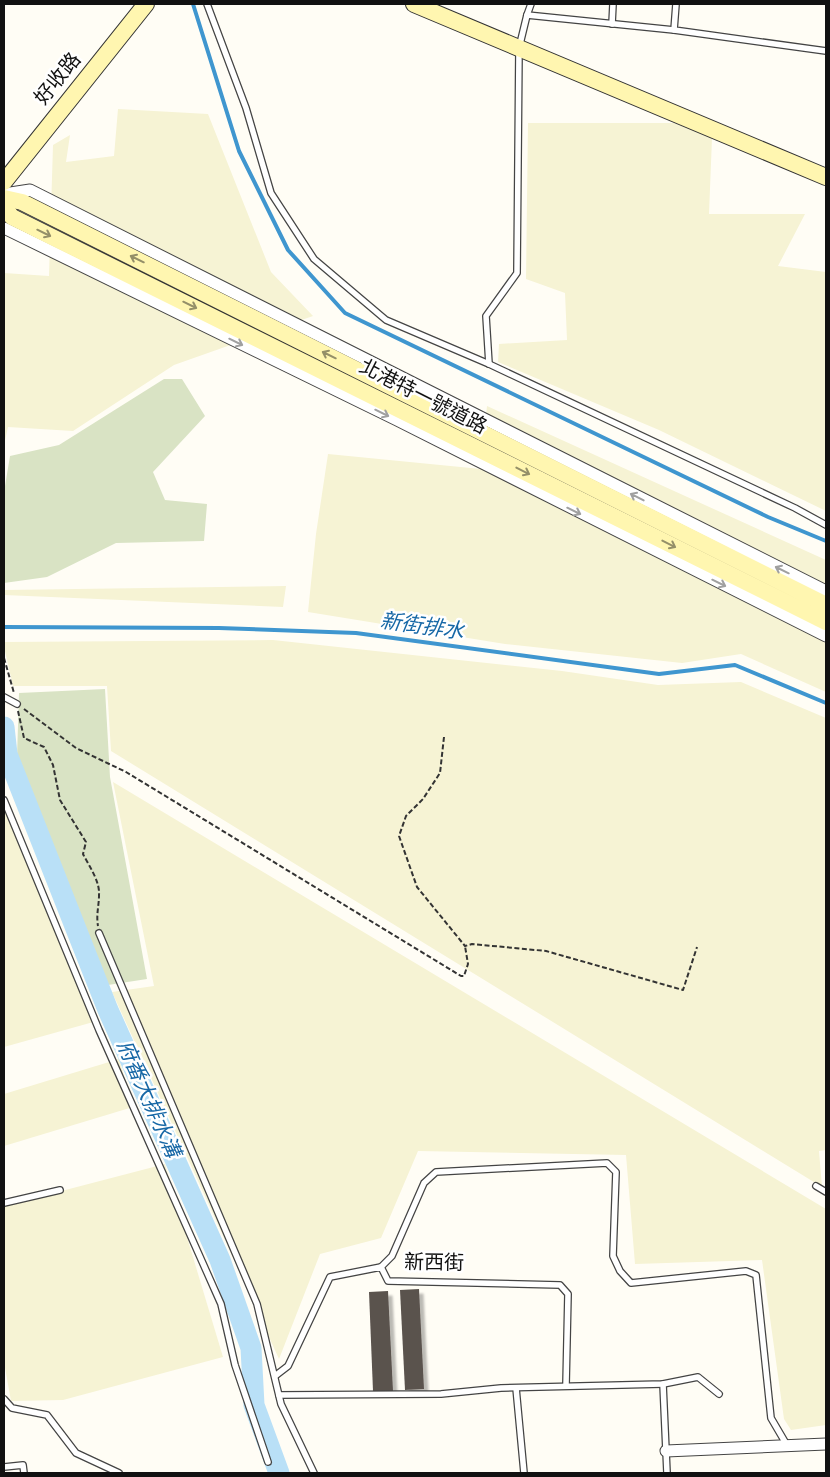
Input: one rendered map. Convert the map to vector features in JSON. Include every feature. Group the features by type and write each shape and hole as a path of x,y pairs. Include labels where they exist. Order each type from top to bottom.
{"street":[{"name":"好收路","path":"4,182 146,4"},
{"path":"414,4 826,178"},
{"name":"北港特一號道路","path":"4,194 30,190 826,591"},
{"name":"北港特一號道路","path":"4,198 22,202 826,605"},
{"name":"北港特一號道路","path":"4,208 12,217 826,622"},
{"name":"北港特一號道路","path":"4,228 397,420 826,636"},
{"path":"666,1451 826,1444"}],"lane":[{"path":"207,4 246,108 271,193 314,258 386,320 489,364 795,508 826,525"},
{"path":"489,364 486,316 517,273 519,48 531,4"},
{"path":"612,24 613,4"},
{"path":"674,30 676,4"},
{"path":"527,15 674,30 826,51"},
{"path":"4,697 17,704"},
{"path":"4,800 99,1030 221,1304 234,1365 268,1462"},
{"path":"99,933 257,1304 279,1396 314,1473"},
{"path":"381,1267 392,1256 424,1183 431,1174 436,1172 607,1163 616,1172 613,1256 620,1271 631,1282 746,1271 756,1275 771,1418 788,1447"},
{"path":"816,1186 826,1192"},
{"path":"4,1203 60,1190"},
{"name":"新西街","path":"275,1376 288,1366 330,1277 381,1267 388,1281 560,1284 568,1294 566,1386"},
{"path":"279,1396 441,1394 516,1388 663,1384 698,1376 719,1394"},
{"path":"663,1384 667,1473"},
{"path":"516,1388 524,1473"},
{"path":"4,1399 12,1408 47,1415 76,1453 119,1473"},
{"path":"4,1467 23,1465 24,1473"}],"path":[{"path":"4,658 24,738 44,748 52,765 60,800 86,842 83,854 96,880 100,893 96,912 99,933"},
{"path":"17,704 76,748 126,772 461,976 464,976 468,964 465,946 416,887 399,836 406,816 423,799 440,773 444,737"},
{"path":"465,946 472,944 546,951 683,990 697,948"}],"shaded area":[{"path":"118,109 208,114 271,272 313,316 174,365 73,431 8,427 4,445 4,273 49,276 53,145 70,135 66,162 114,156"},
{"path":"528,123 674,123 712,138 709,214 805,214 778,266 826,272 826,511 659,430 498,362 499,344 567,340 565,293 526,279"},
{"path":"487,406 826,560 826,692 741,654 682,663 505,644 308,612 316,534 328,454 481,469"},
{"path":"286,586 283,607 4,595 4,590"},
{"path":"273,640 562,671 658,685 741,682 826,718 826,1150 819,1151 822,1187 111,751 107,686 13,686 4,647 4,642"},
{"path":"113,782 826,1209 826,1425 791,1430 784,1419 762,1260 635,1264 626,1155 418,1151 381,1238 320,1254 279,1359 112,992 154,986"},
{"path":"4,805 97,1021 4,1047"},
{"path":"119,1059 133,1107 4,1146 4,1094"},
{"path":"165,1164 223,1357 63,1400 11,1401 4,1362 4,1206"}],"green space":[{"path":"164,379 182,379 205,416 153,472 165,500 207,504 204,541 116,543 47,577 4,583 4,492 10,456 59,445"},
{"path":"105,689 110,777 147,979 108,985 78,922 17,757 19,693"}],"building":[{"path":"419,1289 424,1389 405,1390 400,1290"},
{"path":"388,1291 393,1391 373,1391 369,1292"}],"waterway":[{"path":"193,4 239,151 288,250 345,313 768,517 826,541"},
{"name":"新街排水","path":"4,627 219,628 356,633 659,674 735,665 826,703"},
{"name":"府番大排水溝","path":"4,727 7,754 108,1010 220,1260 251,1348 254,1405 279,1473"}]}
